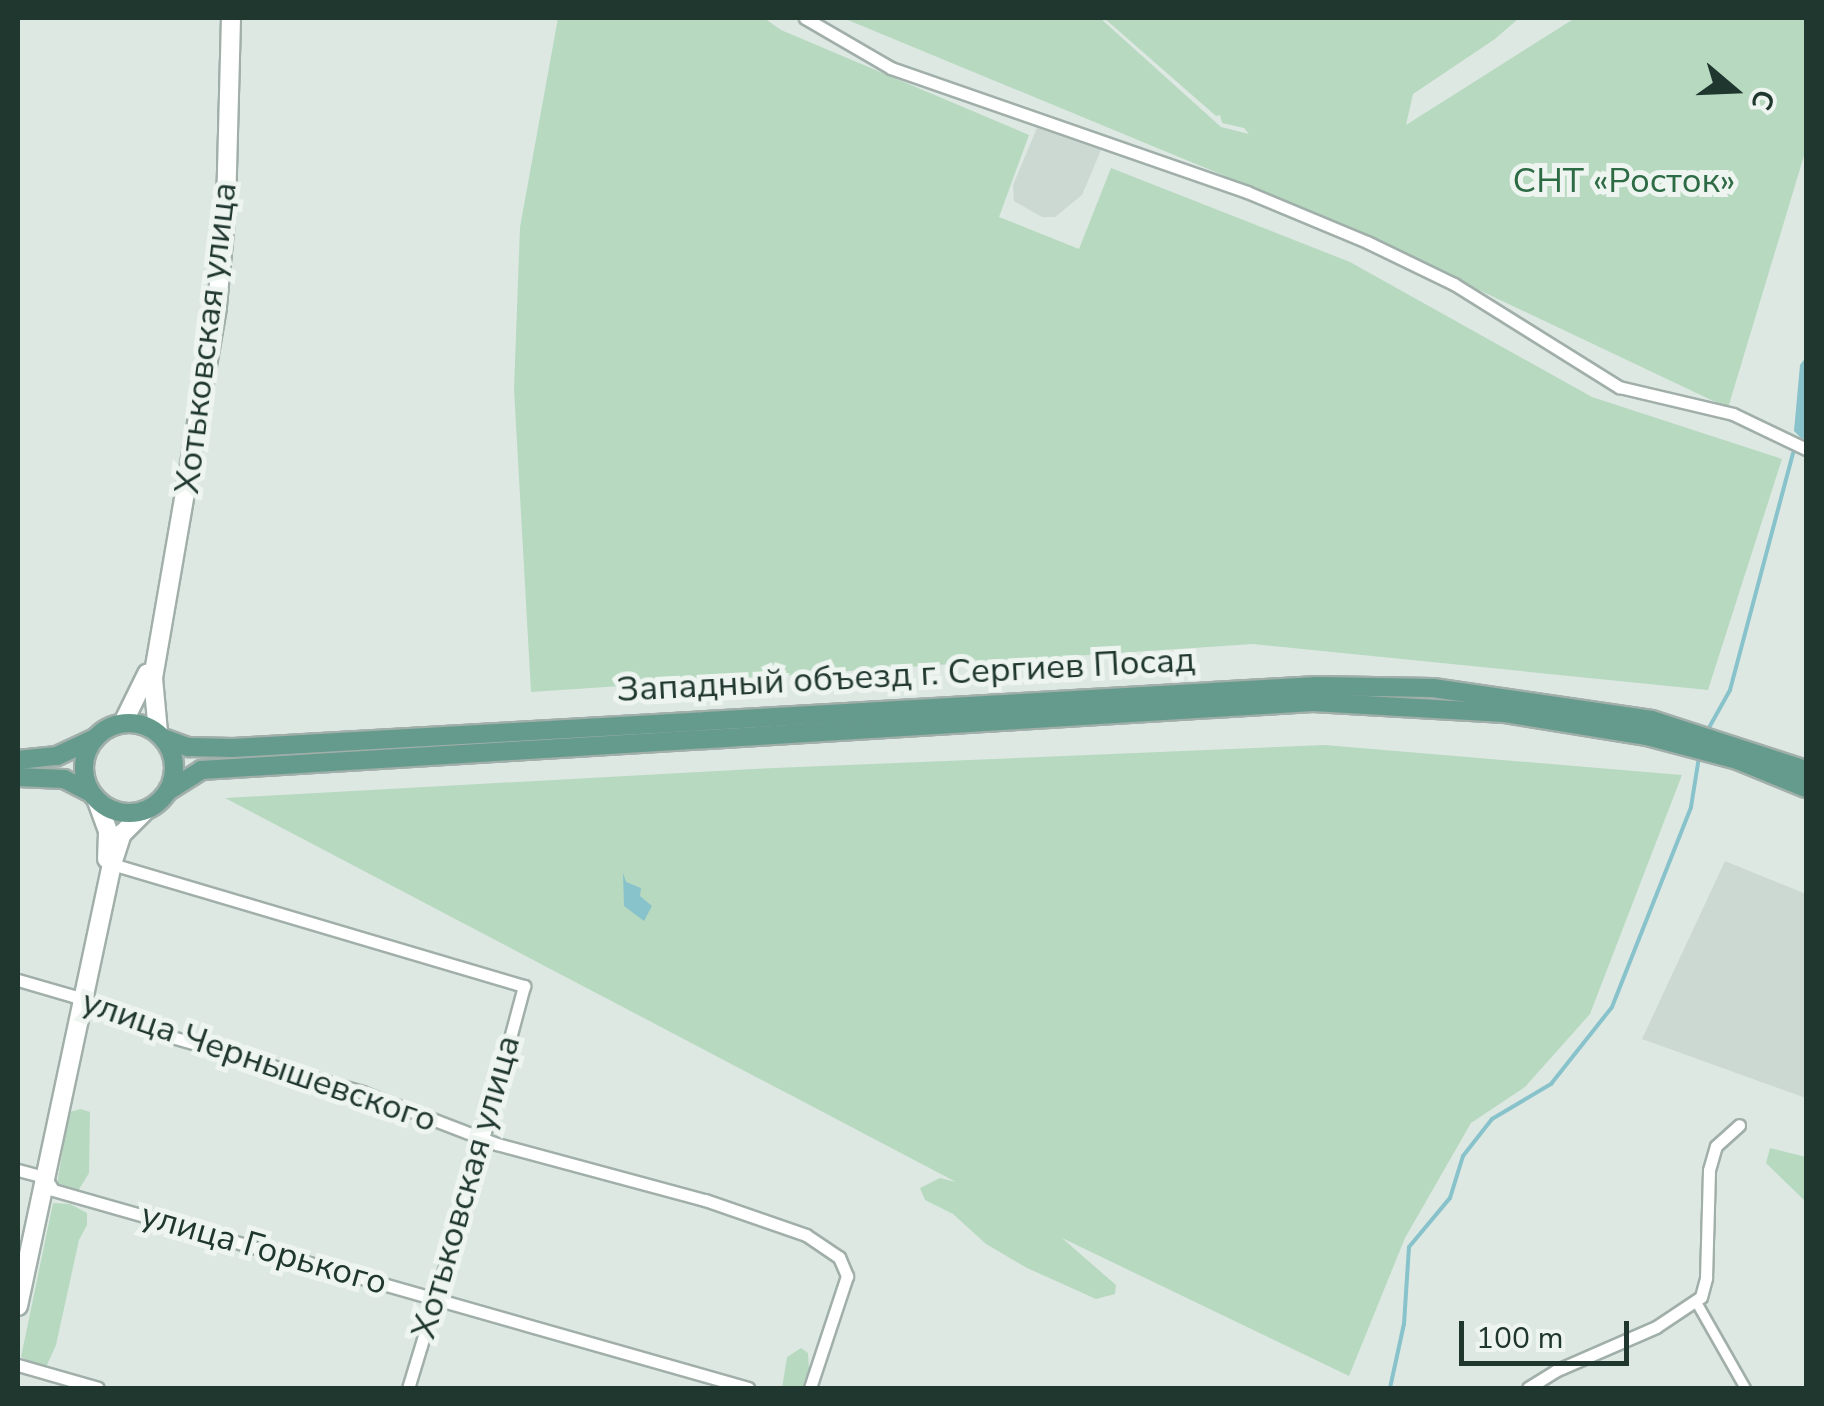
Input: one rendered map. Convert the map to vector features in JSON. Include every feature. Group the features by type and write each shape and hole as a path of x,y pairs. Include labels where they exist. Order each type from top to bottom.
{"main road":[{"name":"Хотьковская улица","path":"169,597 217,306 226,209 232,18"},
{"path":"18,760 57,756 123,722 144,684 169,597"},
{"path":"18,1306 112,864 122,834 168,792 174,768 160,735 152,686 169,597"},
{"name":"Западный объезд г. Сергиев Посад","path":"160,735 188,747 233,748 1316,686 1432,688 1650,728"},
{"name":"Западный объезд г. Сергиев Посад","path":"168,792 202,770 1313,702 1505,713 1650,728"},
{"path":"123,722 160,735"},
{"path":"1650,728 1806,770"},
{"path":"95,737 84,764 108,832 102,904"},
{"path":"1739,753 1806,788"},
{"path":"18,776 64,779 126,813 146,810"}],"street":[{"path":"804,18 890,68 1247,192 1367,242 1454,284 1619,387 1732,414 1806,449"},
{"name":"Хотьковская улица","path":"112,864 524,986 408,1388"},
{"name":"улица Чернышевского","path":"18,980 81,999 158,1033 362,1092 482,1139 705,1200 806,1235 839,1257 847,1276 810,1388"},
{"path":"1528,1388 1696,1302 1706,1278 1709,1170 1716,1146 1739,1125"},
{"name":"улица Горького","path":"18,1170 44,1177 52,1190 748,1388"},
{"path":"1696,1302 1746,1388"},
{"path":"18,1365 98,1388"}],"shaded area":[{"path":"1037,128 1101,150 1082,195 1055,217 1042,217 1014,201 1013,185"},
{"path":"1725,861 1806,894 1806,1098 1642,1039"}],"green space":[{"path":"558,18 764,18 781,30 1029,135 999,217 1079,249 1111,168 1350,262 1592,397 1782,459 1708,690 1253,644 531,692 514,389 520,227"},
{"name":"СНТ «Росток»","path":"843,18 1100,18 1221,127 1249,134 1244,128 1222,123 1220,115 1216,116 1104,18 1519,18 1495,39 1413,94 1406,125 1575,18 1806,18 1806,149 1728,408 1329,219"},
{"path":"1325,745 1682,775 1590,1014 1525,1087 1471,1123 1405,1238 1349,1376 1062,1238 1116,1285 1115,1294 1096,1299 1027,1268 986,1244 953,1214 925,1200 920,1188 940,1178 956,1182 225,798 753,769"},
{"path":"69,1112 90,1112 89,1173 78,1191 57,1185"},
{"path":"1770,1148 1806,1157 1806,1202 1766,1163"},
{"path":"53,1203 70,1204 87,1213 87,1225 79,1240 56,1345 47,1365 39,1366 21,1357"},
{"path":"801,1348 808,1353 809,1369 802,1388 782,1388 787,1357"}],"water":[{"path":"1806,357 1806,438 1802,439 1794,431 1800,365"},
{"path":"623,873 626,882 641,888 640,896 652,906 644,921 624,906"}],"waterway":[{"path":"1706,733 1730,690 1793,453"},
{"path":"1390,1388 1404,1324 1409,1247 1450,1198 1463,1156 1492,1119 1551,1084 1612,1007 1691,807 1699,757"}]}
